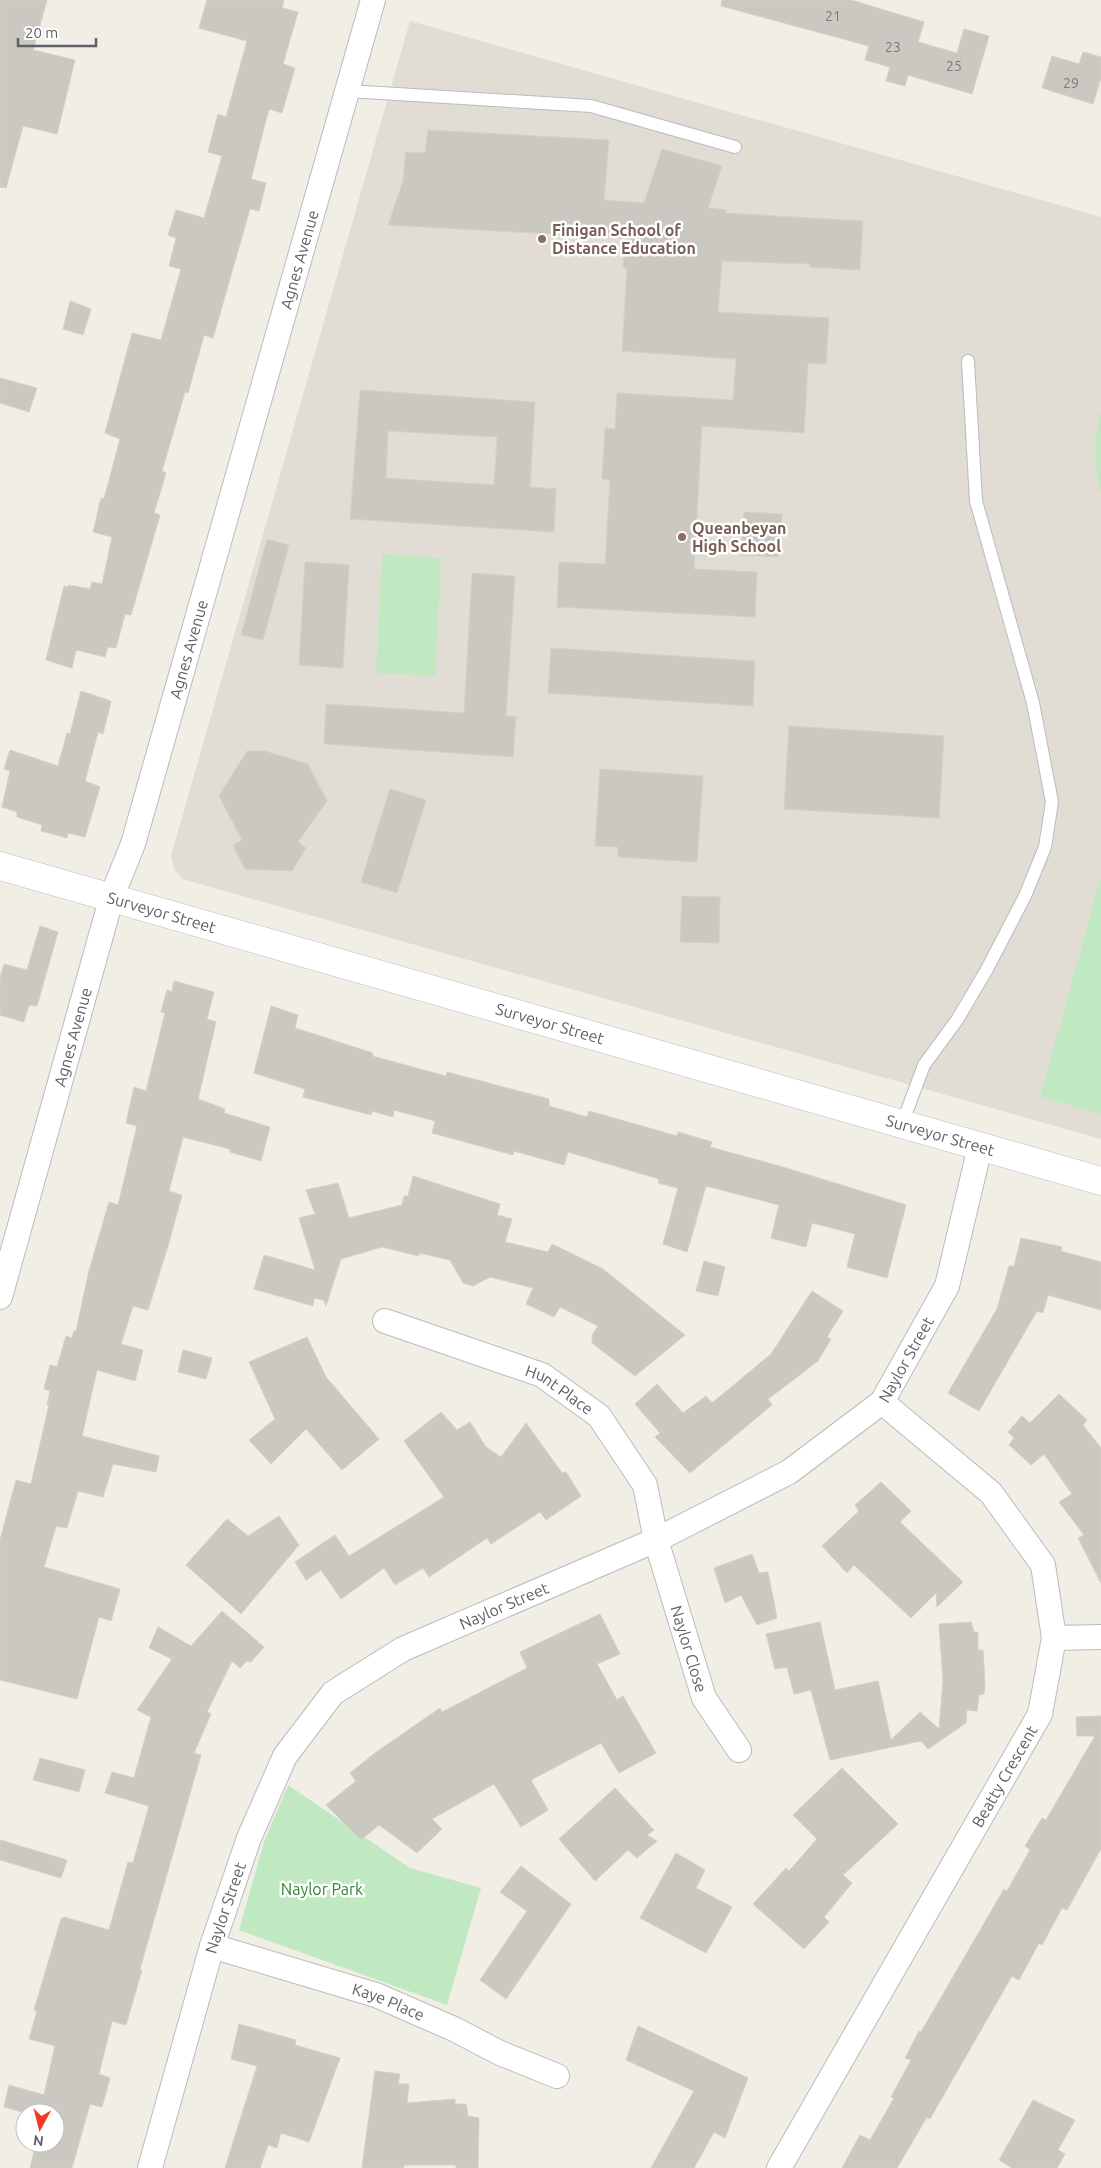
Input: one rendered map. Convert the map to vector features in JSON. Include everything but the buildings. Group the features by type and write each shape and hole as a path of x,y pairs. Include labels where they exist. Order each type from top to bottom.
{"street":[{"name":"Agnes Avenue","path":"0,1297 112,896 134,844 348,91 372,0"},
{"name":"Surveyor Street","path":"0,866 112,896 1101,1181"},
{"name":"Naylor Street","path":"150,2168 212,1946 249,1838 285,1756 333,1693 403,1648 656,1540 789,1472 882,1402 947,1286 980,1146"},
{"name":"Hunt Place","path":"385,1321 542,1375 599,1416 645,1485 656,1540"},
{"name":"Beatty Crescent","path":"779,2168 1040,1714 1054,1638 1043,1565 991,1494 882,1402"},
{"name":"Naylor Close","path":"656,1540 704,1698 740,1750"},
{"path":"1054,1638 1101,1637"},
{"name":"Kaye Place","path":"212,1946 376,1995 454,2029 500,2053 557,2076"}],"lane":[{"path":"348,91 591,106 735,147"},
{"path":"902,1124 924,1066 957,1020 986,971 1025,896 1046,847 1052,802 1033,703 976,501 968,361"}],"shaded area":[{"name":"Queanbeyan High School","path":"410,21 1101,217 1101,1139 182,879 174,869 171,856"}],"green space":[{"path":"1101,411 1101,493 1096,472 1095,452 1096,432"},
{"path":"382,554 441,558 435,676 376,673"},
{"path":"1101,877 1101,1114 1040,1097"},
{"name":"Naylor Park","path":"288,1785 410,1868 481,1888 447,2005 239,1930 264,1842"}],"place":[{"name":"Finigan School of Distance Education","path":"542,239"},
{"name":"Queanbeyan High School","path":"682,537"}]}
